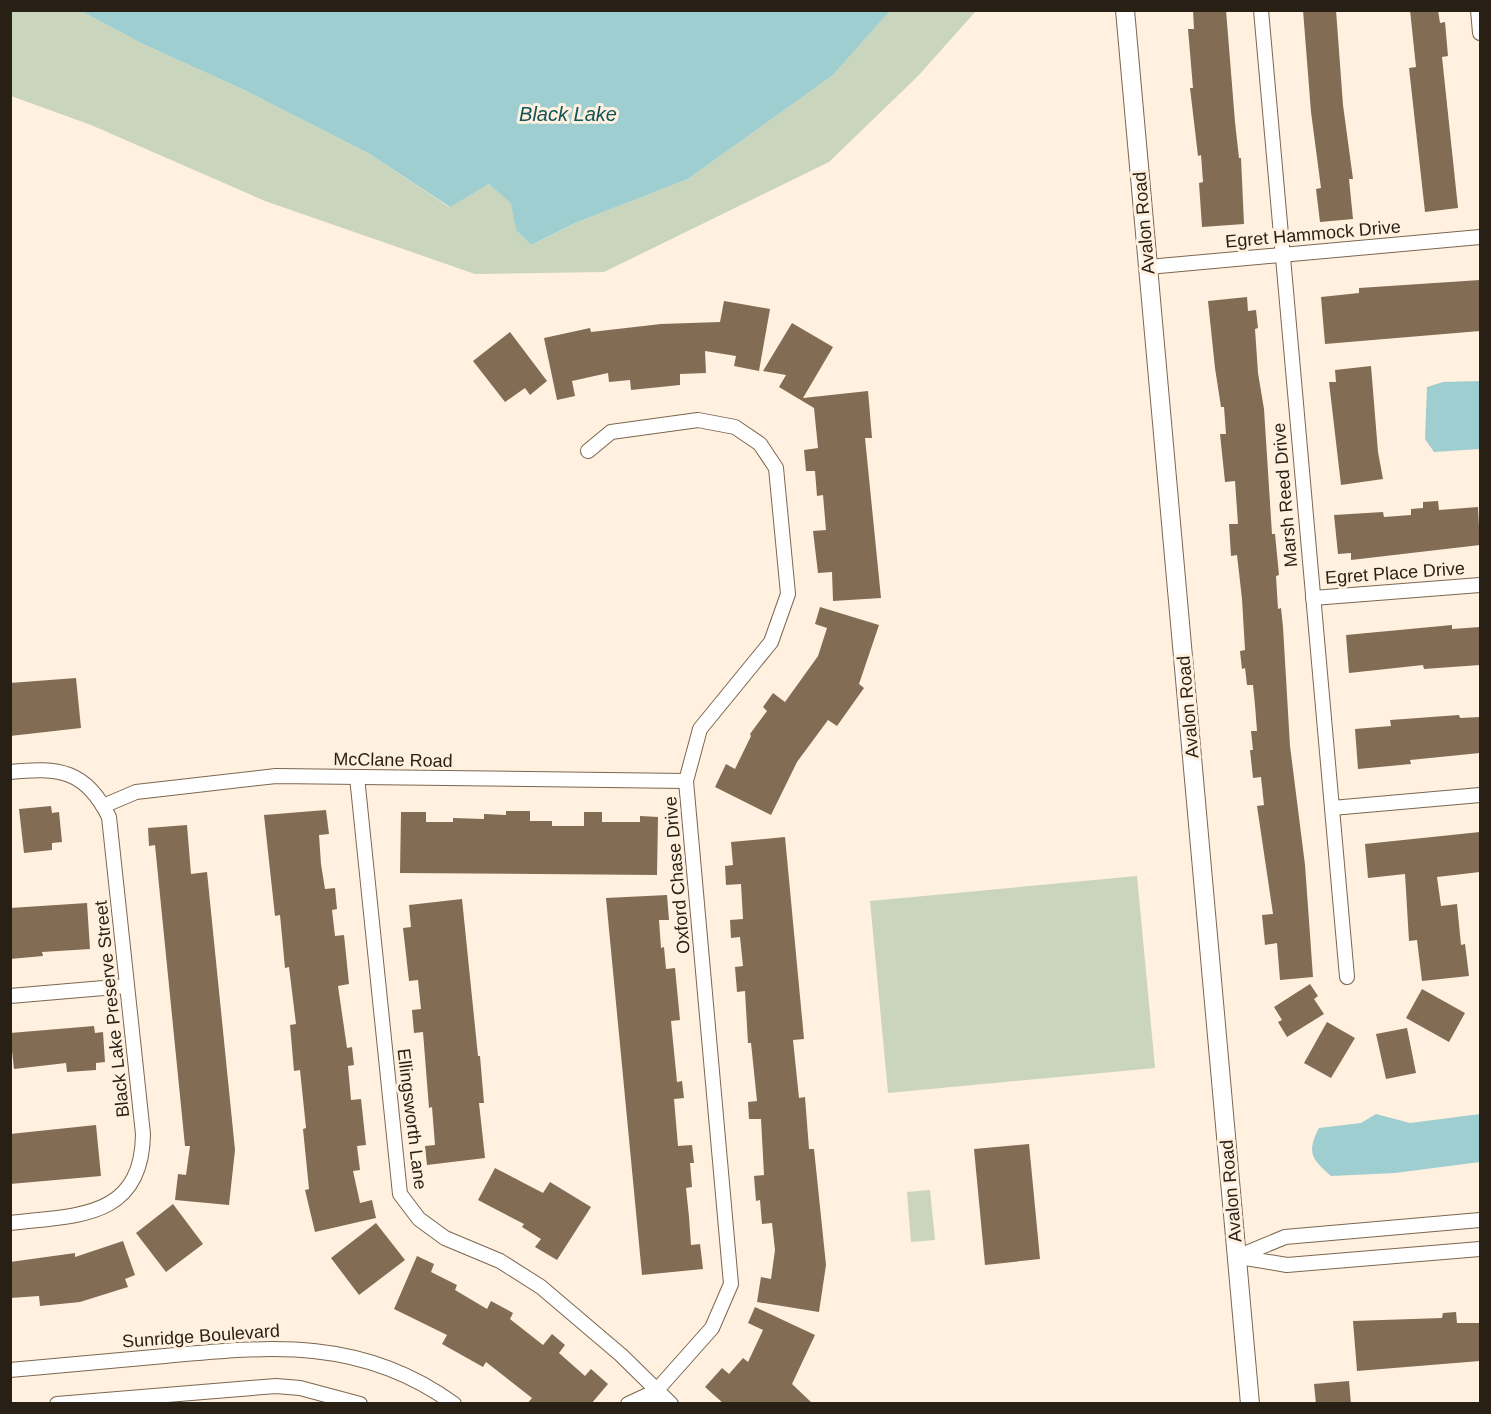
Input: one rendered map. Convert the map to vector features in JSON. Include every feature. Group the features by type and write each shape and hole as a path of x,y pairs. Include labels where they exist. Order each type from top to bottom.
{"main road":[{"name":"Avalon Road","path":"1125,10 1250,1404"}],"street":[{"name":"Marsh Reed Drive","path":"1260,10 1347,976"},
{"path":"1478,10 1480,33"},
{"name":"Egret Hammock Drive","path":"1148,267 1480,237"},
{"name":"Oxford Chase Drive","path":"588,452 611,432 698,420 735,427 760,444 776,468 788,594 771,642 700,729 686,781 731,1284 712,1328 654,1397 628,1404"},
{"name":"Egret Place Drive","path":"1313,598 1480,585"},
{"name":"Black Lake Preserve Street","path":"10,772 53,770 66,772 83,781 109,817 143,1134 143,1157 136,1174 119,1197 96,1212 10,1223"},
{"name":"McClane Road","path":"103,806 136,792 276,776 686,781"},
{"name":"Ellingsworth Lane","path":"357,777 400,1194 419,1219 446,1238 500,1261 541,1287 621,1355 654,1397 671,1404"},
{"path":"1332,808 1480,795"},
{"path":"10,996 128,986"},
{"path":"1237,1257 1286,1237 1480,1221"},
{"path":"1237,1257 1287,1265 1480,1249"},
{"name":"Sunridge Boulevard","path":"10,1370 235,1349 292,1347 345,1355 375,1363 405,1375 454,1404"},
{"path":"57,1404 251,1386 300,1388 360,1404"}],"green space":[{"path":"11,11 81,11 143,44 242,89 368,153 449,207 489,184 512,203 516,230 531,245 575,223 688,179 833,75 890,11 976,11 918,76 829,162 604,272 475,274 265,201 91,125 11,96"},
{"path":"1137,876 1155,1068 888,1093 870,901"},
{"path":"930,1190 935,1240 911,1242 907,1192"}],"water":[{"name":"Black Lake","path":"890,10 833,75 688,179 575,223 531,245 516,230 511,203 489,184 450,207 368,153 242,89 143,44 81,11"},
{"path":"1480,381 1480,449 1434,452 1425,439 1427,387 1443,382"},
{"path":"1376,1114 1410,1123 1480,1114 1480,1162 1395,1173 1331,1176 1319,1165 1313,1155 1313,1144 1319,1128 1361,1123"}],"building":[{"path":"1193,10 1226,10 1235,122 1239,158 1241,158 1244,224 1202,227 1199,183 1203,182 1201,155 1198,156 1190,88 1193,88 1188,29 1194,29"},
{"path":"1303,10 1336,10 1343,105 1353,179 1349,179 1353,219 1320,222 1316,189 1321,188 1311,112"},
{"path":"1410,10 1438,10 1440,23 1445,22 1448,56 1442,57 1458,208 1425,212 1409,68 1416,67"},
{"path":"1480,280 1480,331 1325,344 1321,297 1359,293 1359,288"},
{"path":"1247,297 1248,311 1256,310 1258,328 1255,329 1258,373 1264,409 1272,534 1275,534 1279,575 1276,576 1278,609 1281,608 1283,627 1290,746 1305,865 1313,977 1280,980 1277,943 1265,945 1262,915 1273,914 1257,806 1264,805 1261,777 1253,778 1250,750 1253,750 1251,731 1257,731 1255,705 1253,685 1247,685 1245,668 1242,669 1240,651 1245,650 1242,599 1237,555 1231,556 1229,524 1238,524 1235,481 1225,482 1220,434 1226,434 1224,407 1221,407 1215,368 1208,301"},
{"path":"724,301 770,309 759,371 734,366 736,356 705,351 706,373 680,374 680,385 631,390 630,380 609,382 608,373 572,381 575,396 557,400 544,338 590,328 591,332 661,324 720,322"},
{"path":"792,323 833,347 803,398 868,391 872,438 865,438 881,598 833,601 832,572 818,573 813,531 826,530 823,495 817,496 815,471 806,471 804,450 818,448 814,408 779,387 786,375 763,371"},
{"path":"510,332 547,381 530,395 525,388 505,402 473,361"},
{"path":"1371,366 1378,452 1383,479 1341,485 1329,382 1336,382 1335,370"},
{"path":"1438,501 1439,510 1478,507 1480,545 1351,560 1351,553 1338,554 1334,515 1383,512 1384,517 1411,515 1411,509 1423,508 1423,502"},
{"path":"820,607 879,625 859,684 864,688 837,726 828,720 797,762 771,815 715,787 726,764 735,769 750,734 767,711 763,707 773,693 785,702 818,656 827,628 815,624"},
{"path":"1452,625 1452,629 1480,627 1480,665 1424,669 1423,665 1349,673 1346,635"},
{"path":"76,678 81,728 10,736 10,683"},
{"path":"1459,715 1460,718 1480,717 1480,753 1410,760 1411,764 1358,769 1355,729 1391,726 1390,720"},
{"path":"51,806 52,813 59,812 62,842 52,843 52,850 24,853 19,809"},
{"path":"326,810 329,834 319,835 321,864 325,889 335,888 337,909 332,910 335,936 344,935 349,984 338,986 347,1048 352,1047 354,1065 348,1066 351,1100 361,1099 366,1145 357,1146 360,1170 353,1171 360,1203 372,1200 376,1218 315,1232 305,1190 309,1189 300,1070 294,1071 290,1025 296,1024 289,967 285,968 280,915 275,916 264,815"},
{"path":"506,811 530,811 530,821 552,821 552,826 584,826 584,812 602,812 602,822 640,822 640,816 658,817 657,875 400,873 401,812 426,812 426,822 453,822 453,818 484,819 484,814 506,815"},
{"path":"187,825 191,874 207,872 235,1150 229,1205 175,1200 178,1174 186,1175 190,1146 185,1146 155,845 149,846 148,828"},
{"path":"1480,832 1480,872 1437,877 1441,906 1457,904 1461,945 1465,944 1469,976 1422,981 1417,940 1409,941 1405,874 1368,878 1365,844"},
{"path":"785,837 804,1039 793,1040 799,1098 805,1097 809,1149 814,1149 826,1265 819,1312 757,1302 761,1277 771,1279 775,1250 772,1223 762,1224 760,1200 756,1201 754,1176 764,1175 761,1119 749,1119 748,1102 757,1101 751,1043 748,1043 745,991 737,992 735,967 743,966 740,937 731,938 730,920 743,919 741,884 726,885 725,866 733,865 731,842"},
{"path":"667,895 669,920 659,920 661,948 664,947 666,969 675,968 680,1020 671,1021 677,1082 682,1081 684,1098 674,1099 678,1146 692,1145 694,1163 690,1163 692,1187 686,1188 691,1245 700,1244 703,1269 642,1275 606,898"},
{"path":"462,899 478,1056 480,1056 484,1103 479,1103 485,1158 427,1165 425,1146 435,1145 432,1107 429,1108 423,1032 414,1033 412,1010 421,1009 418,980 409,981 403,928 411,927 409,905"},
{"path":"87,903 90,949 42,952 43,956 10,959 10,908"},
{"path":"1310,984 1318,996 1314,999 1324,1014 1287,1037 1278,1022 1282,1020 1274,1007"},
{"path":"1422,989 1465,1013 1449,1042 1406,1018"},
{"path":"1327,1022 1355,1038 1331,1078 1304,1063"},
{"path":"94,1026 95,1033 103,1032 105,1062 96,1063 96,1070 67,1072 66,1063 14,1069 10,1033"},
{"path":"1407,1028 1416,1073 1386,1079 1376,1034"},
{"path":"96,1125 101,1176 10,1184 10,1134"},
{"path":"1029,1144 1040,1259 985,1265 974,1149"},
{"path":"495,1168 543,1193 550,1182 591,1207 557,1260 535,1247 541,1239 522,1227 524,1224 478,1200"},
{"path":"173,1204 203,1244 166,1272 136,1233"},
{"path":"376,1223 405,1260 359,1295 331,1258"},
{"path":"123,1241 135,1275 125,1279 128,1287 80,1302 40,1306 39,1296 10,1298 10,1262 75,1253 75,1257"},
{"path":"417,1256 434,1264 431,1272 457,1285 455,1290 487,1309 491,1301 513,1313 510,1319 543,1345 552,1334 565,1345 559,1353 585,1376 591,1369 608,1384 591,1404 527,1404 532,1398 486,1362 483,1367 442,1344 447,1335 394,1309"},
{"path":"755,1307 815,1335 792,1384 813,1404 724,1404 705,1387 722,1368 729,1374 743,1358 748,1362 763,1330 748,1323"},
{"path":"1456,1312 1457,1323 1480,1323 1480,1361 1357,1371 1353,1321 1442,1318 1443,1313"},
{"path":"1349,1381 1351,1404 1316,1404 1314,1384"}]}
